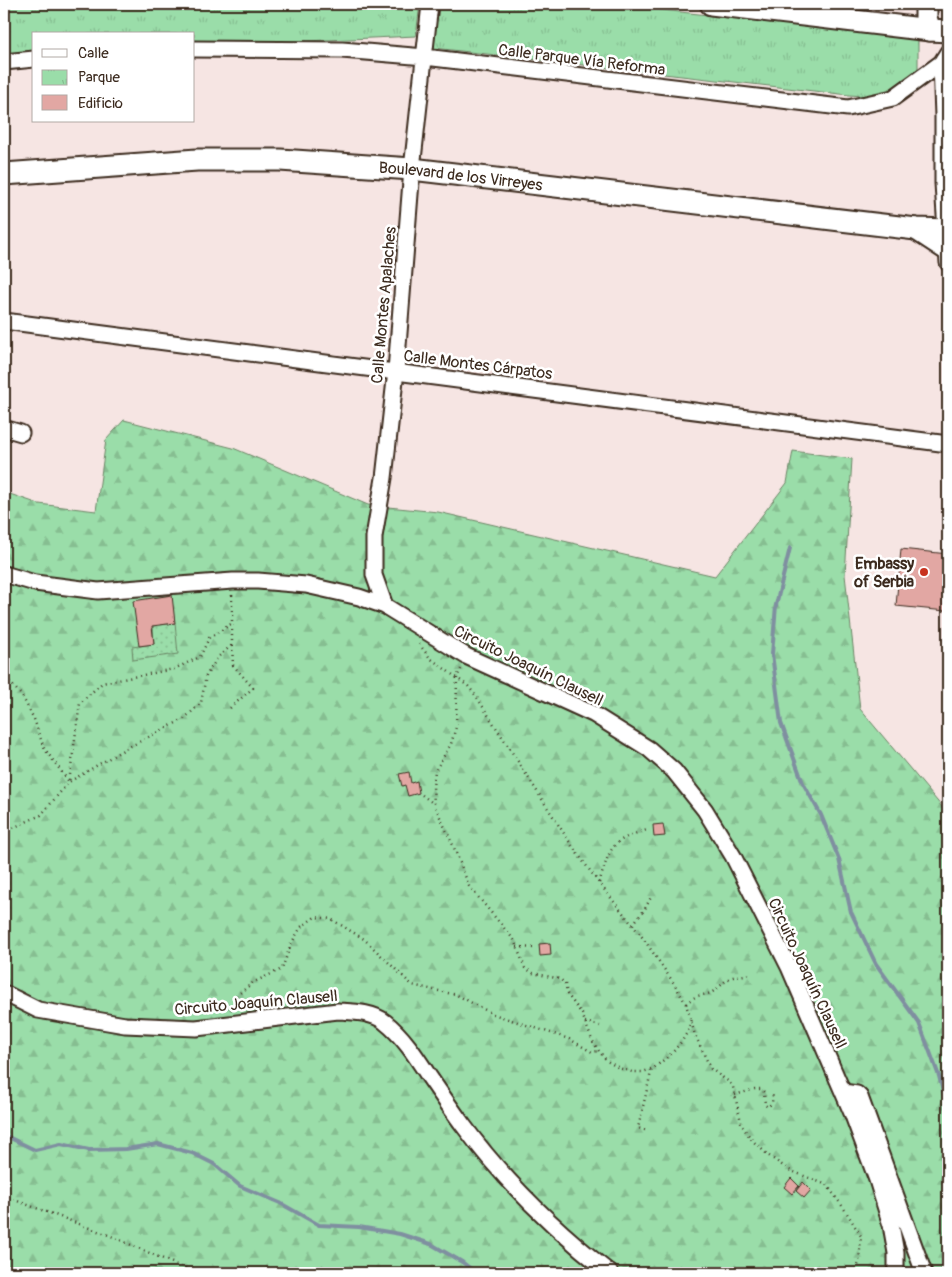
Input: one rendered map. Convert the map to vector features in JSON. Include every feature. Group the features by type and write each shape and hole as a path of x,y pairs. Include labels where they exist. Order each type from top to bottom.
{"street":[{"name":"Calle Montes Apalaches","path":"385,606 374,575 374,537 384,478 396,371 412,169 430,4"},
{"path":"711,4 939,31"},
{"path":"926,4 926,18 939,31"},
{"name":"Calle Parque Vía Reforma","path":"195,49 342,50 425,57 848,108 893,98 944,58"},
{"path":"944,58 943,182 947,244"},
{"path":"4,62 32,59"},
{"name":"Boulevard de los Virreyes","path":"4,174 196,160 280,160 412,169 916,229 947,244"},
{"name":"Calle Montes Cárpatos","path":"4,321 948,444"},
{"path":"4,428 21,433"},
{"name":"Circuito Joaquín Clausell","path":"4,574 35,583 98,591 233,581 306,585 350,595 385,606 466,656 593,714 649,749 674,772 705,810 733,856 789,967 843,1092 876,1176 891,1224 896,1253 896,1273"},
{"name":"Circuito Joaquín Clausell","path":"4,993 38,1010 125,1025 196,1028 338,1011 359,1012 383,1020 398,1033 463,1125 495,1166 552,1225 610,1273"},
{"path":"843,1092 857,1094 860,1097 924,1273"}],"path":[{"path":"230,708 252,688 233,665 233,581"},
{"path":"69,782 80,703 102,683 174,669 200,657 210,638 232,624"},
{"path":"418,628 418,642 430,658 442,668 457,676 476,696 568,840 599,883 633,924 675,985 686,1004 695,1035 711,1069 733,1087 742,1126 752,1140 768,1156 789,1170 827,1185 845,1210 860,1236 859,1262 855,1273"},
{"path":"4,832 40,815 69,782 123,750 184,719 201,703 206,676 218,657 232,645"},
{"path":"466,656 457,676 456,727 451,744 435,771 433,786 434,804 469,886 505,928 517,947 525,968 533,973 560,979 565,984 567,994 582,1014 599,1051 607,1061 619,1068 632,1072 643,1072 652,1068 673,1052 682,1041 688,1031 691,1018"},
{"path":"4,668 8,680 22,696 34,719 44,748 69,782"},
{"path":"422,795 434,804"},
{"path":"599,883 610,851 618,841 647,830"},
{"path":"633,924 645,909 650,897"},
{"path":"225,1024 236,996 254,982 282,969 291,944 301,927 316,917 331,919 364,939 412,985 457,995 493,1014 569,1040 592,1052 599,1051"},
{"path":"517,947 535,948"},
{"path":"686,1004 694,996 713,992 728,979 734,976 741,977 748,974 749,970"},
{"path":"585,1022 600,1026"},
{"path":"645,1130 638,1128 652,1068"},
{"path":"735,1095 761,1089 764,1092 765,1105 768,1108 772,1104 773,1094"},
{"path":"4,1196 110,1236 196,1273"}],"green space":[{"path":"4,4 420,4 416,36 195,46 195,32 32,32 32,60 4,64"},
{"path":"438,4 607,4 918,38 918,76 878,97 434,48"},
{"path":"124,420 233,448 368,505 438,512 715,576 787,483 793,451 852,459 845,575 860,709 948,814 948,1273 4,1273 4,492 39,504 96,511 106,440"},
{"path":"175,623 178,654 133,660 132,647 154,644 153,626"}],"building":[{"path":"901,549 948,554 946,611 896,606"},
{"path":"172,595 175,623 152,626 154,644 139,646 133,601"},
{"path":"409,772 411,783 417,781 419,793 408,796 405,785 402,786 399,774"},
{"path":"663,824 665,836 654,837 653,825"},
{"path":"550,943 551,955 540,956 539,944"},
{"path":"791,1178 799,1186 792,1194 784,1187"},
{"path":"803,1182 811,1190 804,1198 796,1191"}],"waterway":[{"path":"790,548 776,605 772,654 781,723 803,783 821,815 839,859 851,912 876,964 919,1023 939,1076 948,1111"},
{"path":"4,1135 35,1150 61,1144 89,1150 126,1149 158,1144 192,1153 214,1164 240,1186 280,1203 319,1225 359,1227 400,1234 431,1244 462,1262 476,1273"}],"place":[{"name":"Embassy of Serbia","path":"924,572"}]}
